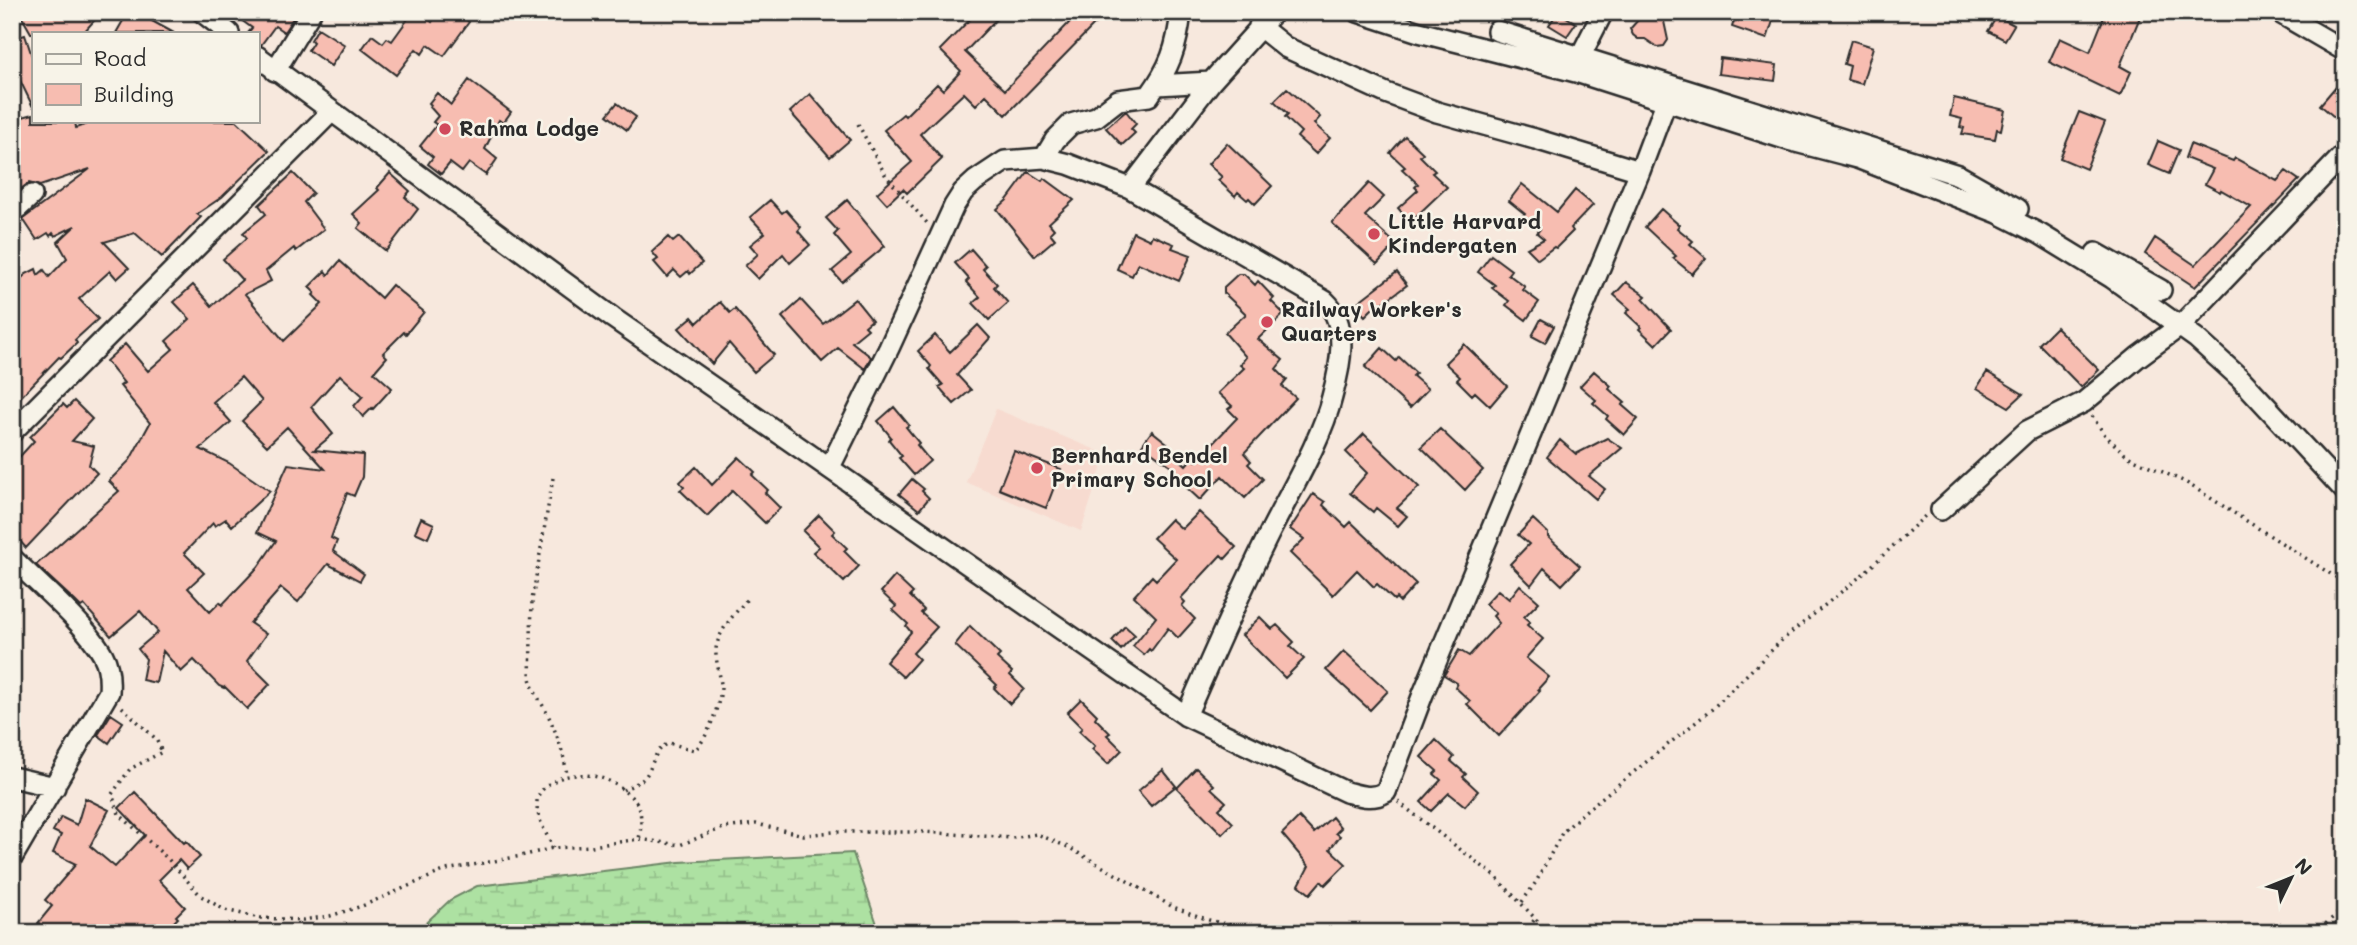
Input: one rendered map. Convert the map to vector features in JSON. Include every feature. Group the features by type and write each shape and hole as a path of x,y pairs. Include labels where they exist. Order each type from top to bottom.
{"street":[{"path":"202,12 228,32"},
{"path":"275,71 312,12"},
{"path":"1044,158 1055,140 1070,124 1096,117 1118,100 1149,96 1166,72 1177,42 1181,12"},
{"path":"1358,12 1419,32 1578,65 1958,175 2161,290"},
{"path":"1578,65 1603,12"},
{"path":"2278,12 2345,51"},
{"path":"1129,188 1211,82 1267,19 1285,47 1386,93 1446,115 1640,171"},
{"path":"1497,31 1666,102 1788,140 1857,158 1987,208 2040,234 2196,338 2241,379 2345,491"},
{"path":"259,58 602,310 1186,716 1346,792 1365,797 1378,797 1386,792 1423,694 1640,171 1666,102"},
{"path":"1157,85 1211,82"},
{"path":"12,432 331,112"},
{"path":"1941,510 2027,431 2084,402 2180,326 2345,153"},
{"path":"830,467 942,236 946,220 963,192 990,169 1004,162 1044,158 1089,170 1129,188 1325,301 1335,313 1341,335 1332,399 1313,446 1255,563 1186,716"},
{"path":"12,209 18,208 32,195"},
{"path":"12,558 91,639 103,655 110,679 108,692 12,858"},
{"path":"12,777 55,786"}],"path":[{"path":"858,124 886,176 914,210 942,236"},
{"path":"2084,402 2105,435 2127,456 2185,482 2345,583"},
{"path":"552,478 532,600 530,678 564,753 567,775"},
{"path":"1522,902 1562,833 1584,812 1711,710 1781,641 1862,575 1925,515 1941,510"},
{"path":"623,790 644,778 657,751 663,746 669,743 694,750 701,746 714,716 721,688 716,647 722,630 747,599"},
{"path":"108,692 129,716 156,739 162,752 130,769 113,794 119,814 168,859 201,896 225,910 260,918 303,920 330,916 362,906 446,870 553,848 639,839 680,845 723,828 756,824 804,835 833,832 923,832 1012,838 1037,834 1068,847 1172,907 1209,920 1263,933"},
{"path":"553,848 538,814 537,802 539,794 551,782 567,775 601,778 617,784 639,805 639,839"},
{"path":"1386,792 1495,876 1549,933"},
{"path":"2315,933 2345,907"},
{"path":"1524,933 1535,919"}],"shaded area":[{"name":"Bernhard Bendel Primary School","path":"996,409 1106,454 1081,531 966,482"}],"green space":[{"path":"853,853 880,933 415,933 450,900 477,886 679,862"}],"building":[{"path":"19,12 102,12 84,32 31,33"},
{"path":"128,12 157,12 152,21 172,32 117,32"},
{"path":"230,12 297,12 284,32 275,26 261,45 259,32 249,32 252,28"},
{"path":"413,12 420,12 432,22 439,12 457,12 469,22 444,56 428,45 422,54 416,49 396,75 362,49 372,35 383,43 387,38 392,41"},
{"path":"977,12 1003,12 965,52 1005,90 1069,23 1058,12 1082,12 1095,24 1006,115 986,95 976,105 964,93 920,134 942,159 907,193 903,189 887,204 877,193 912,162 884,130 903,114 905,116 937,84 943,90 961,71 940,50"},
{"path":"1558,12 1576,23 1567,36 1549,25"},
{"path":"1645,12 1662,12 1668,40 1664,46 1657,47 1633,35 1630,29"},
{"path":"1737,12 1765,12 1775,15 1767,39 1732,27"},
{"path":"2106,12 2142,12 2120,66 2131,72 2120,96 2049,62 2060,38 2090,52"},
{"path":"1997,16 2014,25 2005,40 1988,31"},
{"path":"318,28 345,45 331,66 308,50"},
{"path":"25,35 32,56 32,105 12,64 12,39"},
{"path":"1851,40 1873,47 1862,84 1847,80 1850,66 1844,64"},
{"path":"1720,58 1777,65 1775,81 1718,74"},
{"path":"469,80 511,112 503,123 499,120 485,149 497,159 486,175 469,163 462,172 450,163 441,174 428,164 433,157 420,146 437,125 433,122 438,116 429,103 437,93 451,105"},
{"path":"2337,85 2345,92 2345,126 2320,105"},
{"path":"1287,88 1320,117 1314,124 1330,138 1316,154 1297,137 1301,132 1285,117 1288,114 1274,101"},
{"path":"810,94 850,140 830,157 790,112"},
{"path":"1954,98 2005,110 2001,130 1997,129 1995,139 1962,134 1962,119 1950,116"},
{"path":"617,103 636,117 627,130 607,115"},
{"path":"1126,111 1136,124 1131,129 1135,133 1122,145 1106,128"},
{"path":"2079,112 2105,122 2086,169 2060,158"},
{"path":"32,114 32,122 75,122 76,128 93,122 238,122 269,151 222,197 197,214 201,217 162,257 135,233 104,242 129,268 117,279 110,271 79,299 98,319 12,406 12,287 36,269 38,275 44,270 49,277 67,258 58,242 75,226 55,236 48,233 37,240 23,219 90,169 40,186 29,183 12,195 12,120"},
{"path":"1405,136 1423,153 1420,156 1435,171 1432,173 1447,187 1410,222 1398,208 1418,190 1415,187 1418,184 1390,153"},
{"path":"2158,141 2179,150 2169,174 2148,165"},
{"path":"1227,143 1272,186 1255,204 1238,192 1235,196 1218,180 1222,177 1208,164"},
{"path":"2190,144 2233,161 2235,158 2277,181 2286,171 2299,180 2195,287 2145,254 2155,238 2195,265 2251,207 2205,184 2213,169 2185,158"},
{"path":"1028,172 1042,181 1044,178 1074,200 1049,223 1054,229 1050,233 1055,239 1035,256 997,209"},
{"path":"293,173 313,193 304,202 324,229 296,251 294,248 266,271 271,281 245,294 284,341 322,304 309,287 325,271 328,275 340,261 381,298 392,285 424,312 406,334 404,332 383,353 387,357 374,372 392,388 373,409 363,417 354,406 363,396 340,375 311,407 333,434 314,450 363,455 362,477 354,496 347,493 331,538 337,541 333,551 364,574 360,581 328,564 298,602 281,588 250,623 266,634 247,661 270,684 247,709 225,687 219,686 194,660 181,672 163,651 156,683 142,680 146,659 138,649 158,632 140,611 111,636 84,605 81,607 36,565 119,491 109,481 130,460 150,423 120,386 124,383 106,361 125,344 148,371 173,349 166,341 190,319 174,302 193,285 212,306 242,280 223,259 247,238 243,233 266,214 259,205","holes":["241,377 262,401 242,421 267,446 287,427 325,469 288,464 257,532 276,541 258,567 222,605 220,602 210,612 188,588 204,573 184,553 213,523 215,526 226,519 232,526 270,491 229,463 200,449 231,422 213,402"]},
{"path":"390,173 410,191 405,197 418,209 386,251 358,228 362,223 353,214 379,190 377,188"},
{"path":"1369,183 1384,197 1365,216 1396,244 1377,264 1332,223"},
{"path":"1522,184 1557,212 1575,190 1593,205 1556,248 1538,259 1527,248 1544,239 1537,233 1540,229 1509,201"},
{"path":"770,200 782,213 786,210 801,227 798,231 810,245 790,263 783,254 758,279 745,266 758,254 750,245 765,233 750,217"},
{"path":"847,200 885,246 842,282 832,271 851,255 834,235 838,231 826,218"},
{"path":"1661,209 1679,225 1677,228 1693,241 1690,244 1706,258 1692,274 1673,258 1676,256 1645,227"},
{"path":"1133,232 1150,240 1152,235 1174,244 1172,248 1191,255 1179,281 1138,263 1132,276 1117,269"},
{"path":"668,237 673,242 679,237 702,263 690,274 688,271 681,277 674,270 667,277 654,262 658,259 652,252"},
{"path":"971,249 986,266 983,269 997,284 994,287 1008,303 989,320 973,303 980,297 966,282 969,279 955,263"},
{"path":"1491,255 1511,270 1508,274 1539,302 1526,320 1506,305 1509,301 1492,288 1495,285 1478,272"},
{"path":"1397,272 1407,285 1380,305 1378,303 1365,316 1354,305"},
{"path":"1238,274 1244,274 1255,285 1258,281 1274,298 1271,301 1284,314 1258,339 1283,360 1276,369 1287,380 1282,386 1296,398 1244,453 1251,461 1248,464 1263,479 1245,498 1222,476 1200,500 1174,476 1174,468 1142,445 1152,431 1167,443 1165,446 1186,465 1192,458 1196,461 1237,418 1228,409 1232,406 1218,393 1244,368 1240,365 1246,357 1225,333 1246,314 1224,293 1224,287"},
{"path":"1626,282 1646,296 1643,299 1671,329 1656,345 1626,313 1630,309 1614,295"},
{"path":"855,299 872,320 865,326 868,329 852,342 871,357 865,369 838,348 822,362 782,317 801,300 823,324"},
{"path":"720,302 730,313 735,309 774,355 754,372 729,343 712,364 679,328 692,317 697,323"},
{"path":"1541,319 1554,326 1545,343 1532,336"},
{"path":"978,325 990,338 957,375 971,390 954,404 939,387 943,385 918,351 935,335 950,352"},
{"path":"2056,327 2099,370 2081,387 2039,344"},
{"path":"1464,344 1507,386 1490,406 1475,392 1472,395 1457,380 1460,377 1445,363"},
{"path":"1382,348 1396,361 1399,357 1416,373 1413,376 1428,389 1410,408 1365,367"},
{"path":"1594,371 1611,386 1609,389 1625,403 1622,405 1638,419 1624,435 1606,419 1608,416 1593,403 1596,400 1580,386"},
{"path":"1987,372 2023,394 2009,407 1977,388"},
{"path":"74,401 92,419 72,441 94,446 89,465 97,473 26,548 12,532 12,465 34,441 30,437 63,404 67,408"},
{"path":"894,407 909,425 906,427 930,461 914,475 899,458 902,456 878,421"},
{"path":"1440,429 1483,470 1465,490 1421,447"},
{"path":"1364,434 1419,487 1397,508 1407,516 1398,526 1376,508 1373,512 1350,493 1367,473 1346,452"},
{"path":"1607,438 1622,448 1589,476 1605,489 1596,499 1547,457 1560,440 1576,454"},
{"path":"1014,451 1061,469 1046,508 999,489"},
{"path":"739,457 755,472 752,475 768,490 765,493 780,508 765,523 732,491 707,516 680,490 684,487 680,482 696,467 712,485"},
{"path":"912,479 924,489 922,491 929,498 919,510 899,494"},
{"path":"1313,494 1325,502 1323,505 1346,527 1351,522 1416,584 1400,602 1396,598 1394,600 1377,584 1374,587 1357,570 1333,595 1290,553 1304,539 1290,529"},
{"path":"1199,512 1236,547 1225,559 1221,555 1181,598 1185,602 1182,606 1195,619 1178,638 1168,628 1151,651 1149,649 1144,655 1133,646 1156,617 1134,596 1152,576 1156,580 1176,559 1153,538 1171,519 1182,529"},
{"path":"819,515 835,531 832,534 847,548 844,551 859,566 844,582 813,552 819,547 803,531"},
{"path":"421,518 434,524 428,538 415,532"},
{"path":"1533,519 1548,533 1548,537 1580,566 1562,585 1544,568 1531,585 1510,564 1529,544 1518,535"},
{"path":"895,576 913,593 910,596 924,610 921,613 937,627 913,653 919,659 903,677 886,662 911,632 906,626 908,624 893,610 896,606 881,592"},
{"path":"1520,585 1539,602 1524,617 1530,622 1527,625 1543,639 1526,658 1549,677 1538,689 1540,691 1499,736 1467,704 1470,701 1455,687 1457,683 1444,675 1459,650 1469,656 1499,623 1493,616 1496,613 1485,604 1498,590 1509,599"},
{"path":"1260,617 1272,629 1277,625 1294,642 1290,646 1304,659 1285,678 1242,635"},
{"path":"970,626 1000,655 997,658 1012,672 1010,675 1024,689 1010,704 994,688 997,685 955,645"},
{"path":"1125,626 1135,635 1121,650 1112,641"},
{"path":"1344,651 1388,691 1370,710 1326,670"},
{"path":"1081,699 1097,715 1095,718 1110,733 1107,735 1122,750 1108,764 1092,749 1095,746 1079,731 1082,728 1067,713"},
{"path":"111,714 123,722 109,743 98,735"},
{"path":"1436,740 1454,757 1451,761 1466,774 1463,777 1478,791 1465,806 1449,793 1431,811 1421,802 1441,780 1434,774 1437,771 1421,757"},
{"path":"1196,768 1214,785 1211,788 1226,802 1219,809 1233,823 1222,834 1177,788"},
{"path":"1163,770 1176,786 1151,806 1138,791"},
{"path":"135,792 200,857 187,869 179,860 159,880 185,907 163,933 50,933 38,923 52,906 45,900 76,864 53,853 61,835 53,831 61,817 77,825 85,798 109,810 90,846 115,867 145,835 119,808"},
{"path":"1299,817 1314,833 1332,817 1341,828 1336,833 1340,836 1330,849 1346,864 1325,885 1321,881 1310,894 1299,885 1309,866 1282,834"}],"place":[{"name":"Rahma Lodge","path":"445,129"},
{"name":"Little Harvard Kindergaten","path":"1374,234"},
{"name":"Railway Worker's Quarters","path":"1267,322"},
{"name":"Bernhard Bendel Primary School","path":"1037,468"}]}
